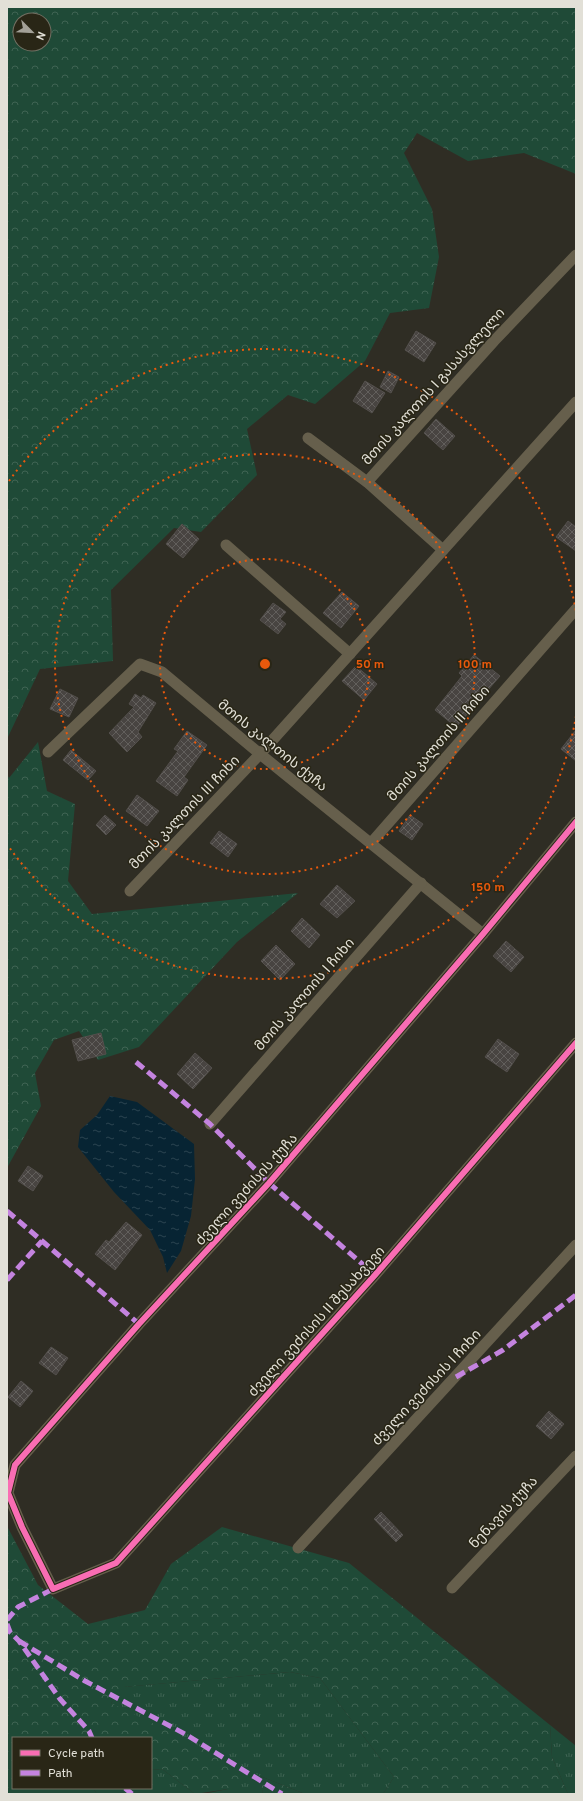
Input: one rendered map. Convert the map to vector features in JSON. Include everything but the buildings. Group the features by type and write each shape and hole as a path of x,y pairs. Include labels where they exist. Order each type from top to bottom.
{"street":[{"name":"მთის კალთის I გასასვლელი","path":"443,550 367,482 494,341 576,255"},
{"path":"260,754 576,402"},
{"path":"308,438 367,482"},
{"path":"226,545 350,654"},
{"name":"მთის კალთის II ჩიხი","path":"371,843 576,609"},
{"name":"მთის კალთის ქუჩა","path":"48,752 140,664 162,672 260,754 483,934"},
{"name":"მთის კალთის III ჩიხი","path":"130,891 260,754"},
{"name":"ძველი ვეძისის ქუჩა","path":"53,1589 22,1528 8,1493 15,1465 139,1324 269,1183 483,934 576,822"},
{"name":"მთის კალთის I ჩიხი","path":"210,1124 421,883"},
{"name":"ძველი ვეძისის II შესახვევი","path":"53,1589 116,1563 374,1274 576,1042"},
{"name":"ძველი ვეძისის I ჩიხი","path":"298,1548 576,1245"},
{"name":"ნენავის ქუჩა","path":"452,1588 576,1456"}],"green space":[{"path":"7,7 576,7 576,174 524,153 468,161 417,133 404,153 432,209 439,257 429,308 390,313 365,361 315,404 288,395 247,429 257,475 201,532 174,528 111,590 113,661 40,669 7,739"},
{"path":"38,742 47,791 75,804 68,881 92,914 298,893 237,942 139,1047 98,1060 79,1031 54,1040 35,1073 41,1106 7,1168 7,774 9,778"},
{"path":"7,1526 38,1585 88,1624 145,1610 171,1564 222,1527 349,1563 550,1725 552,1757 568,1794 383,1794 394,1777 320,1678 290,1672 124,1687 111,1703 260,1776 305,1794 263,1794 259,1776 228,1789 195,1794 162,1769 152,1770 152,1737 12,1737 12,1789 94,1789 97,1794 7,1794"},
{"path":"290,1672 320,1678 394,1777 383,1794 305,1794 260,1776 263,1794 203,1794 228,1789 111,1703 123,1687"},
{"path":"550,1725 576,1746 576,1794 568,1794 552,1757"},
{"path":"162,1769 195,1794 97,1794 94,1789 152,1789 152,1770"}],"water":[{"path":"110,1096 137,1102 194,1144 195,1179 191,1216 181,1251 167,1273 163,1257 150,1230 114,1192 78,1147 80,1130 97,1115"}],"marked path":[{"path":"136,1062 210,1124 269,1183 375,1275"},
{"path":"7,1211 139,1324"},
{"path":"7,1280 42,1241"},
{"path":"456,1377 503,1350 576,1295"},
{"path":"7,1620 18,1607 53,1589"},
{"path":"7,1624 10,1632 19,1641 60,1699 89,1731 92,1737"},
{"path":"19,1641 85,1681 185,1734 282,1794"},
{"path":"126,1789 132,1794"}],"cycle path":[{"path":"576,822 483,934 269,1183 139,1324 15,1465 8,1493 22,1527 53,1589 116,1563 375,1275 576,1043"}]}
